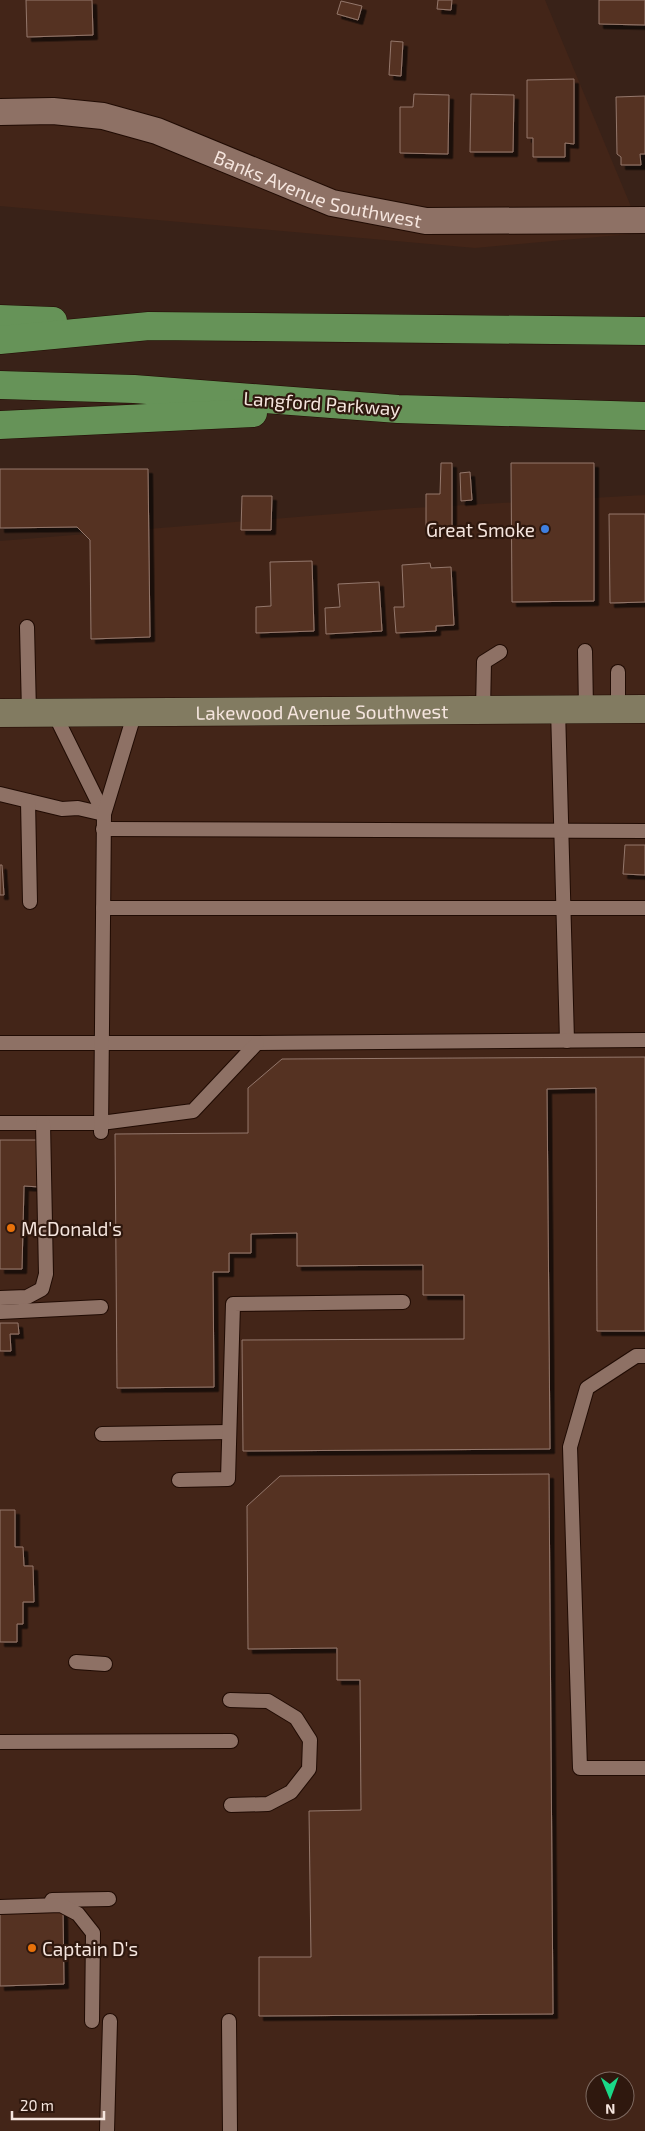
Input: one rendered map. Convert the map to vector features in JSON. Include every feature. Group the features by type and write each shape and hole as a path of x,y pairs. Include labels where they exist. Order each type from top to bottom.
{"highway":[{"path":"0,318 149,326 645,332"},
{"path":"0,340 149,326"},
{"name":"Langford Parkway","path":"0,385 134,389 398,408 645,416"},
{"path":"0,425 165,416 398,408"}],"street":[{"name":"Banks Avenue Southwest","path":"0,112 53,111 103,116 157,130 332,203 426,221 645,220"},
{"name":"Lakewood Avenue Southwest","path":"0,713 645,709"}],"lane":[{"path":"28,627 41,713 104,814"},
{"path":"585,651 586,709"},
{"path":"483,710 484,662 500,652"},
{"path":"618,672 618,709"},
{"path":"558,710 567,1041"},
{"path":"101,1127 104,814 135,712"},
{"path":"0,794 62,809 78,808 104,814"},
{"path":"28,801 30,902"},
{"path":"103,828 645,831"},
{"path":"103,908 645,908"},
{"path":"0,1042 102,1044 645,1040"},
{"path":"0,1123 43,1123 101,1127 193,1111 257,1043"},
{"path":"0,1298 27,1297 42,1289 46,1274 43,1123"},
{"path":"179,1480 228,1479 233,1304 403,1302"},
{"path":"0,1312 101,1308"},
{"path":"645,1356 636,1356 587,1388 570,1447 580,1768 645,1768"},
{"path":"102,1434 229,1432"},
{"path":"76,1662 105,1664"},
{"path":"230,1700 268,1701 296,1718 310,1740 308,1769 291,1792 268,1804 231,1805"},
{"path":"0,1742 230,1741"},
{"path":"0,1900 109,1899"},
{"path":"0,1907 61,1905 78,1914 94,1933 92,2021"},
{"path":"107,2131 110,2021"},
{"path":"229,2021 230,2131"}],"shaded area":[{"path":"0,0 545,0 642,233 475,248 0,206"},
{"path":"645,495 645,2131 0,2131 0,541 395,509"}],"building":[{"path":"26,0 92,0 93,35 27,37"},
{"path":"438,0 452,0 451,10 437,9"},
{"path":"599,0 645,0 645,25 599,24"},
{"path":"341,1 362,6 358,20 337,14"},
{"path":"391,41 403,42 401,76 389,75"},
{"path":"574,79 574,144 565,143 565,157 533,157 533,138 527,138 527,80"},
{"path":"414,94 449,95 448,154 400,153 400,107 413,107"},
{"path":"471,94 514,95 513,152 470,152"},
{"path":"645,96 645,154 640,154 641,165 621,165 621,157 617,154 616,97"},
{"path":"441,463 452,463 452,528 426,528 426,494 440,494"},
{"path":"511,463 594,463 594,601 512,602"},
{"path":"0,469 148,469 150,637 91,639 90,540 77,527 0,528"},
{"path":"470,472 472,500 461,501 460,473"},
{"path":"242,496 272,496 271,530 241,530"},
{"path":"609,514 645,514 645,602 610,603"},
{"path":"312,561 314,631 256,633 256,607 271,606 270,562"},
{"path":"430,563 431,568 451,567 454,625 436,626 436,631 396,633 394,607 404,607 402,565"},
{"path":"379,582 382,631 326,634 325,608 340,607 338,584"},
{"path":"625,845 645,845 645,875 623,874"},
{"path":"0,865 2,865 4,895 0,895"},
{"path":"645,1057 645,1331 597,1331 596,1088 547,1089 550,1449 243,1451 242,1340 464,1339 464,1295 423,1295 423,1265 297,1266 297,1233 251,1234 251,1253 229,1253 229,1272 213,1272 214,1387 117,1388 115,1134 248,1133 248,1088 282,1059"},
{"name":"McDonald's","path":"0,1140 40,1140 40,1187 24,1186 22,1269 0,1269"},
{"path":"0,1323 18,1323 19,1334 10,1334 11,1351 0,1351"},
{"path":"549,1474 553,2014 259,2016 259,1957 311,1957 309,1811 361,1810 360,1680 337,1680 337,1648 248,1649 247,1506 280,1476"},
{"path":"0,1510 15,1510 15,1547 23,1547 24,1566 33,1566 34,1602 23,1602 23,1624 17,1624 17,1642 0,1642"},
{"name":"Captain D's","path":"63,1911 64,1984 0,1986 0,1912"}],"place":[{"name":"Great Smoke","path":"545,529"},
{"name":"McDonald's","path":"11,1228"},
{"name":"Captain D's","path":"32,1948"}]}
